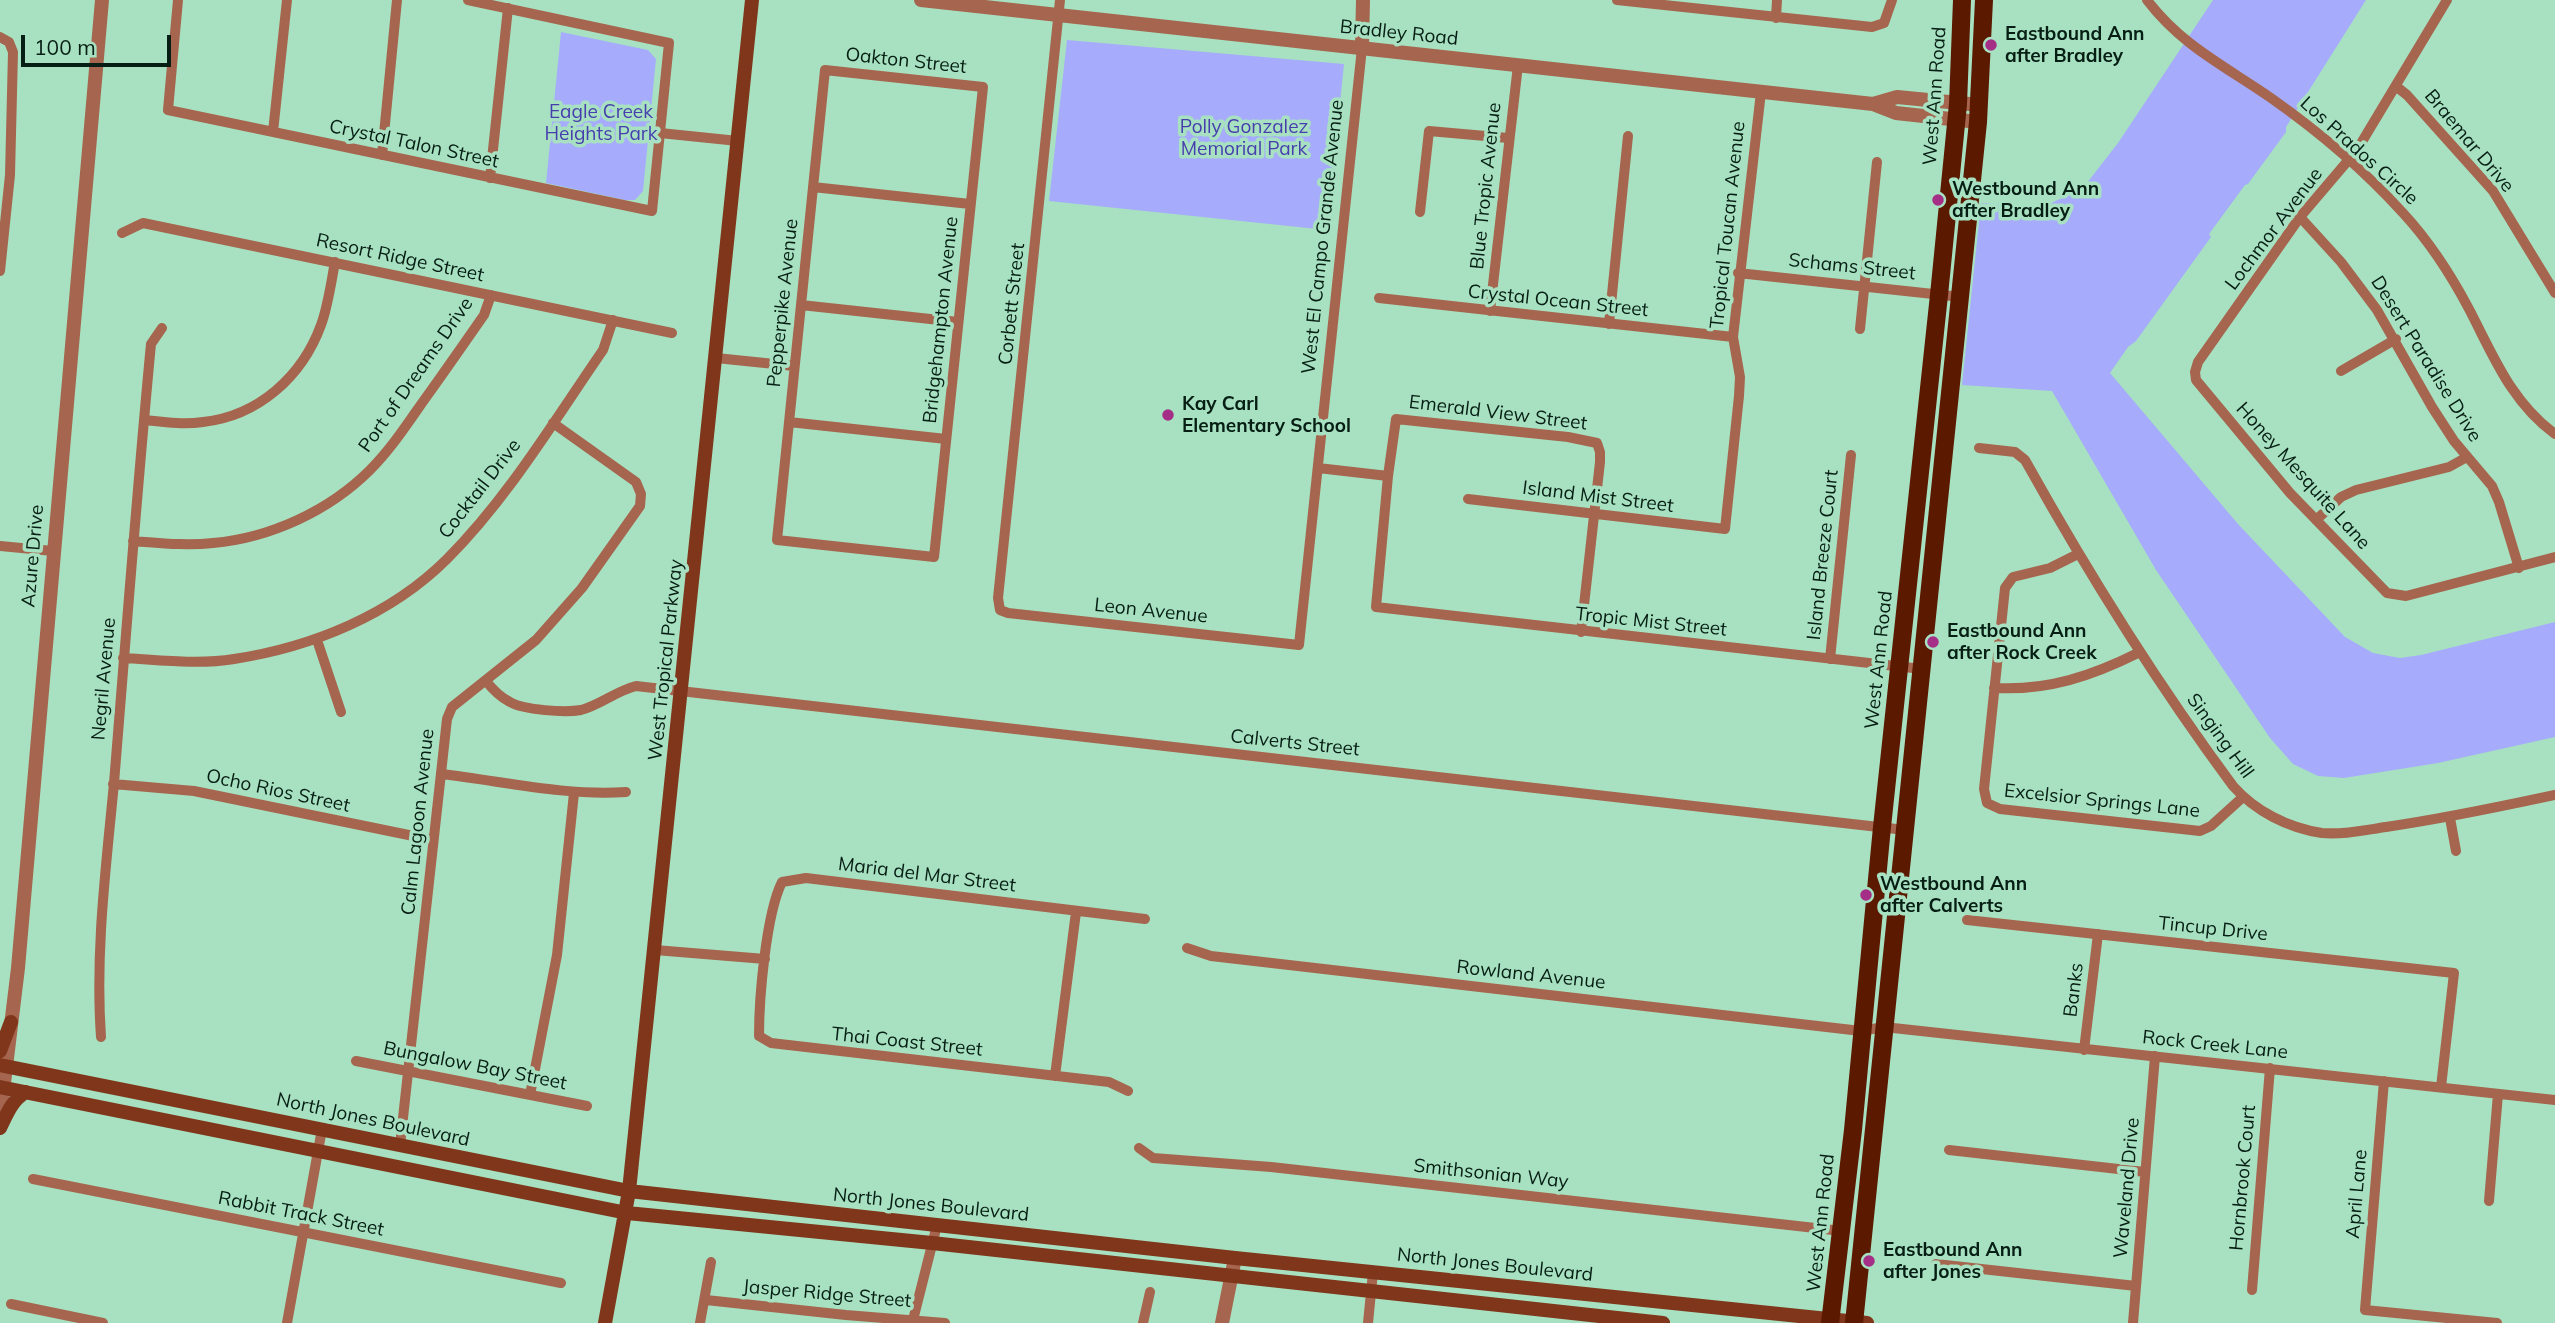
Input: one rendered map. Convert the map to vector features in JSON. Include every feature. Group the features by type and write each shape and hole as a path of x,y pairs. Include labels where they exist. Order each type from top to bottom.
{"main road":[{"name":"West Tropical Parkway","path":"605,1323 627,1213 752,0"},
{"name":"West Ann Road","path":"1858,1323 1882,827 1957,112 1962,0"},
{"name":"West Ann Road","path":"1831,1321 1872,1029 1905,830 1979,113 1984,0"},
{"path":"0,1051 11,1022"},
{"name":"North Jones Boulevard","path":"3,1066 629,1191 1858,1323"},
{"name":"North Jones Boulevard","path":"2,1087 627,1213 932,1243 1625,1321 1663,1323"},
{"path":"0,1128 12,1104 26,1092"}],"street":[{"name":"Azure Drive","path":"0,1116 3,1066 11,1022 102,0"},
{"name":"Crystal Talon Street","path":"178,0 168,110 652,211 660,133"},
{"path":"273,132 287,0"},
{"path":"382,155 397,0"},
{"path":"468,0 669,43 660,133 738,141"},
{"name":"Bradley Road","path":"921,0 1059,7 1362,48 1872,104 1896,113 1979,113"},
{"name":"West El Campo Grande Avenue","path":"1299,645 1362,48 1363,0"},
{"path":"1617,0 1872,27 1884,23 1892,0"},
{"path":"1776,18 1777,0"},
{"name":"Los Prados Circle","path":"2147,0 2189,44 2282,106 2349,161 2404,213 2441,262 2518,400 2555,434"},
{"name":"Lochmor Avenue","path":"2195,372 2198,362 2300,217 2349,161 2447,0"},
{"name":"Corbett Street","path":"1000,610 998,598 1059,7"},
{"path":"490,178 508,8"},
{"path":"0,271 10,175 13,51 4,40"},
{"name":"Blue Tropic Avenue","path":"1490,311 1518,65"},
{"name":"Oakton Street","path":"825,70 983,87"},
{"name":"Pepperpike Avenue","path":"825,70 777,540 934,557"},
{"name":"Bridgehampton Avenue","path":"934,557 983,87"},
{"name":"Braemar Drive","path":"2396,87 2407,95 2493,191 2555,293"},
{"name":"Tropical Toucan Avenue","path":"1725,529 1740,377 1733,337 1738,273 1761,92"},
{"path":"1420,212 1429,131 1508,138"},
{"path":"1609,324 1628,136"},
{"path":"1860,329 1877,162"},
{"path":"813,187 970,204"},
{"name":"Desert Paradise Drive","path":"2300,217 2355,279 2396,339 2431,407 2492,486 2519,568"},
{"name":"Resort Ridge Street","path":"121,233 143,223 672,333"},
{"path":"144,420 184,424 204,422 233,416 268,398 290,378 314,344 322,322 335,262"},
{"name":"Schams Street","path":"1738,273 1961,297"},
{"name":"Port of Dreams Drive","path":"133,541 203,544 249,537 284,526 329,503 369,471 390,448 484,316 491,295"},
{"name":"Crystal Ocean Street","path":"1378,298 1733,337"},
{"path":"801,305 958,322"},
{"name":"Cocktail Drive","path":"123,658 193,662 233,660 291,648 371,615 405,594 446,560 486,516 604,350 613,320"},
{"name":"Negril Avenue","path":"101,1037 98,999 99,935 151,344 162,328"},
{"path":"2341,371 2396,339"},
{"path":"716,358 794,366"},
{"name":"Honey Mesquite Lane","path":"2195,372 2196,380 2290,493 2387,593 2406,596 2519,568"},
{"name":"Emerald View Street","path":"1388,476 1396,419 1568,437 1597,443 1600,452 1594,515"},
{"path":"789,422 946,439"},
{"name":"Calm Lagoon Avenue","path":"400,1145 446,719 452,707 536,640 582,588 640,506 642,494 636,482 553,423"},
{"name":"Singing Hill","path":"1979,448 2015,452 2025,460 2078,554 2204,747 2243,797 2278,820 2324,833 2349,832 2450,818 2555,794"},
{"name":"Island Breeze Court","path":"1830,659 1851,454"},
{"path":"2316,520 2341,497 2356,490 2449,467 2467,457"},
{"path":"1318,468 1388,476"},
{"name":"Tropic Mist Street","path":"1388,476 1376,607 1922,669"},
{"name":"Island Mist Street","path":"1468,499 1725,529"},
{"path":"1581,632 1594,515"},
{"path":"0,546 53,551"},
{"path":"2078,554 2050,568 2017,575 2007,583 1994,688 2030,688 2075,680 2140,652"},
{"path":"2519,568 2555,557"},
{"name":"Leon Avenue","path":"1000,610 1299,645"},
{"path":"317,639 341,712"},
{"name":"Calverts Street","path":"486,681 495,693 513,704 560,711 582,709 620,690 636,686 1905,830"},
{"name":"Excelsior Springs Lane","path":"1994,688 1984,789 1987,803 2000,809 2200,831 2211,826 2243,797"},
{"path":"440,774 499,780 574,793 626,792"},
{"name":"Ocho Rios Street","path":"113,784 194,791 433,840"},
{"path":"530,1095 557,955 574,793"},
{"path":"2450,818 2456,850"},
{"name":"Maria del Mar Street","path":"765,959 776,894 782,882 806,878 1145,919"},
{"path":"1055,1076 1076,912"},
{"name":"Tincup Drive","path":"1967,920 2454,973 2441,1087"},
{"name":"Banks","path":"2084,1050 2098,934"},
{"name":"Rowland Avenue","path":"1187,948 1211,956 1872,1029"},
{"path":"655,950 765,959"},
{"name":"Thai Coast Street","path":"765,959 759,1036 771,1043 1109,1082 1128,1090"},
{"name":"Rock Creek Lane","path":"1872,1029 2155,1056 2555,1100"},
{"name":"Waveland Drive","path":"2133,1323 2155,1056"},
{"name":"Bungalow Bay Street","path":"356,1060 587,1106"},
{"name":"Hornbrook Court","path":"2252,1290 2270,1068"},
{"name":"April Lane","path":"2384,1081 2365,1310 2497,1323"},
{"path":"2489,1201 2498,1094"},
{"path":"287,1323 322,1129"},
{"name":"Smithsonian Way","path":"1139,1148 1153,1158 1271,1167 1842,1231"},
{"path":"1949,1150 2146,1172"},
{"name":"Rabbit Track Street","path":"33,1180 561,1283"},
{"path":"913,1320 937,1225"},
{"path":"1222,1323 1235,1258"},
{"path":"700,1323 711,1262"},
{"path":"1936,1264 2136,1286"},
{"path":"1368,1323 1373,1272"},
{"path":"1143,1323 1150,1292"},
{"name":"Jasper Ridge Street","path":"706,1300 845,1319 945,1323"},
{"path":"12,1304 103,1323"}],"green space":[{"path":"2213,0 2366,0 2286,127 2286,132 2209,234 2211,237 2136,341 2128,347 2110,373 2238,524 2345,637 2373,653 2400,658 2421,655 2555,622 2555,737 2438,763 2344,778 2318,776 2293,764 2270,738 2156,570 2052,391 1962,385 1981,203 2043,207 2083,188 2118,143"},
{"name":"Eagle Creek Heights Park","path":"561,32 648,50 656,59 643,191 635,200 546,183"},
{"name":"Polly Gonzalez Memorial Park","path":"1067,40 1344,64 1327,230 1049,201"}],"place":[{"name":"Eastbound Ann after Bradley","path":"1991,45"},
{"name":"Westbound Ann after Bradley","path":"1938,200"},
{"name":"Kay Carl Elementary School","path":"1168,415"},
{"name":"Eastbound Ann after Rock Creek","path":"1933,642"},
{"name":"Westbound Ann after Calverts","path":"1866,895"},
{"name":"Eastbound Ann after Jones","path":"1869,1261"}]}
